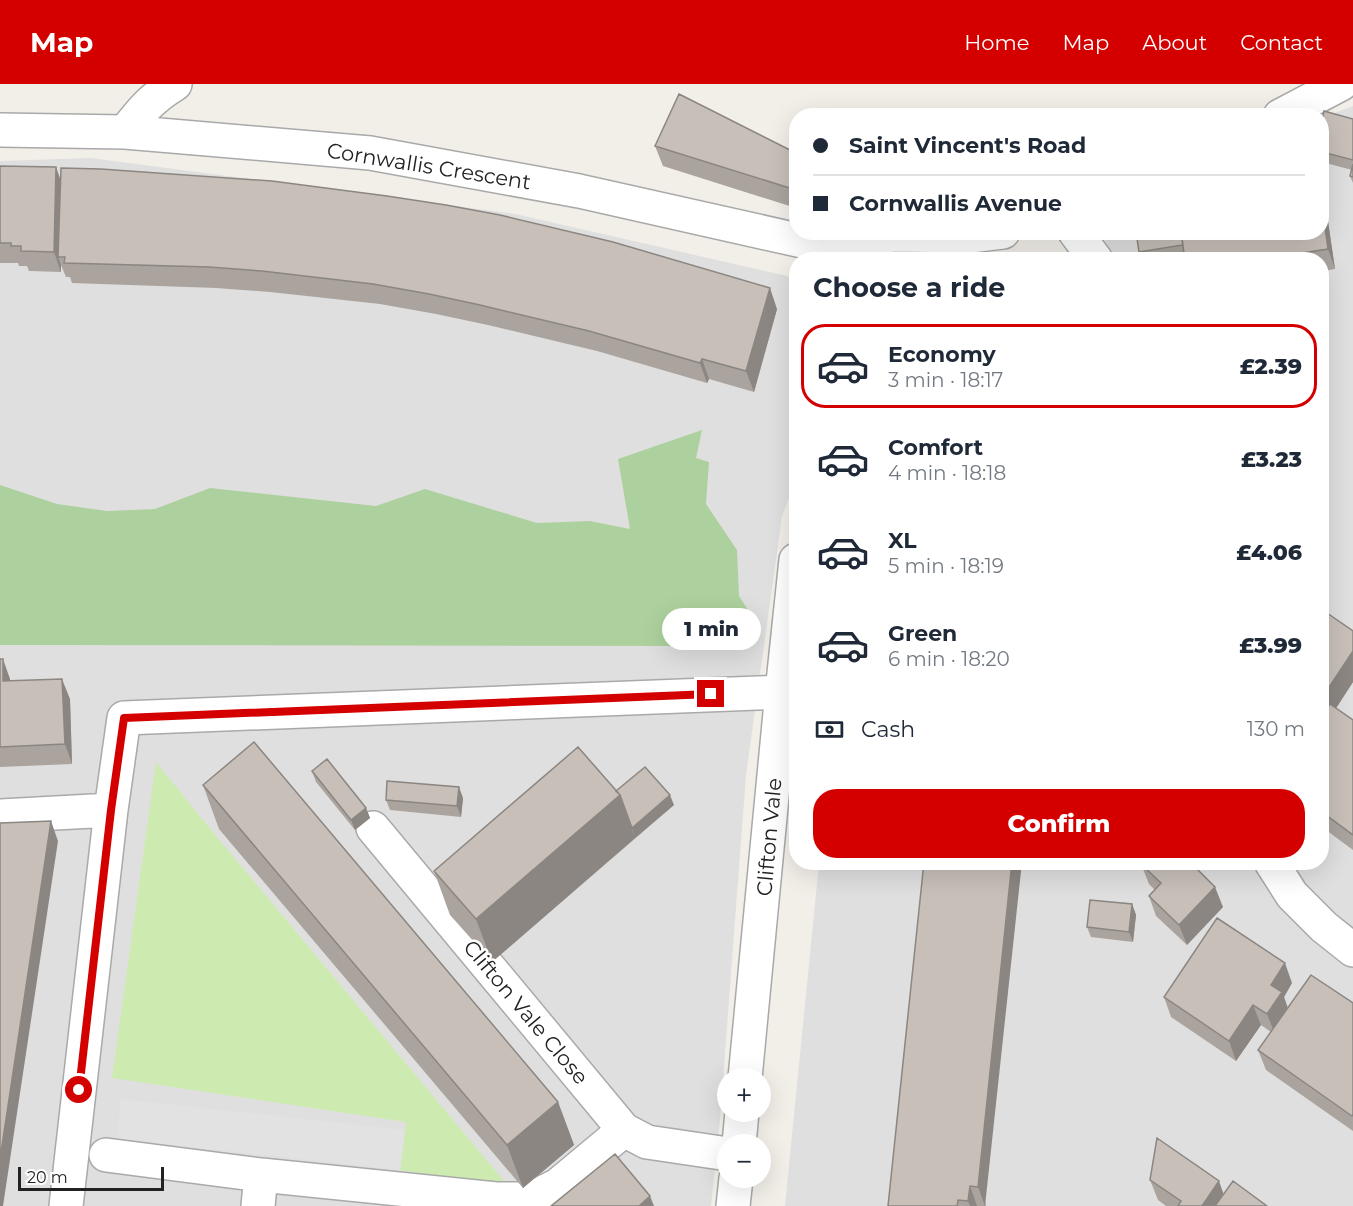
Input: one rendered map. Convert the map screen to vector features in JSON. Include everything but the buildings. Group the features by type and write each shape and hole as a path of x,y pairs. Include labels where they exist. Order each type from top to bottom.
{"street":[{"path":"125,132 142,109 157,95 175,84"},
{"path":"1295,108 1341,84"},
{"name":"Cornwallis Crescent","path":"0,130 125,132 370,153 579,191 839,252"},
{"path":"862,252 882,240"},
{"name":"Clifton Vale","path":"746,1068 789,626"},
{"path":"66,1206 111,810 124,718 782,692"},
{"path":"0,816 111,810"},
{"name":"Clifton Vale Close","path":"373,828 624,1130 647,1142 717,1152"},
{"path":"427,893 452,869"},
{"path":"1276,870 1292,895 1324,927 1353,950"},
{"path":"106,1155 260,1191 530,1199 558,1185 624,1130"},
{"path":"733,1206 735,1188"}],"shaded area":[{"path":"1353,106 1353,1206 785,1206 818,870 1329,870 1329,252 1084,252 1106,240 1329,240 1329,115"},
{"path":"91,158 515,214 789,276 789,498 782,516 746,775 724,1068 717,1068 717,1122 720,1122 711,1206 0,1206 0,161"},
{"path":"121,1099 405,1130 400,1170 117,1139"}],"green space":[{"path":"702,430 696,458 709,462 706,504 737,550 739,596 750,613 717,642 700,646 0,645 0,485 57,504 107,511 155,509 210,488 376,506 425,489 537,523 590,521 630,529 618,459"},
{"path":"156,762 509,1187 400,1170 406,1122 112,1078"}],"route":[{"path":"79,1090 111,810 124,718 711,694"}]}
